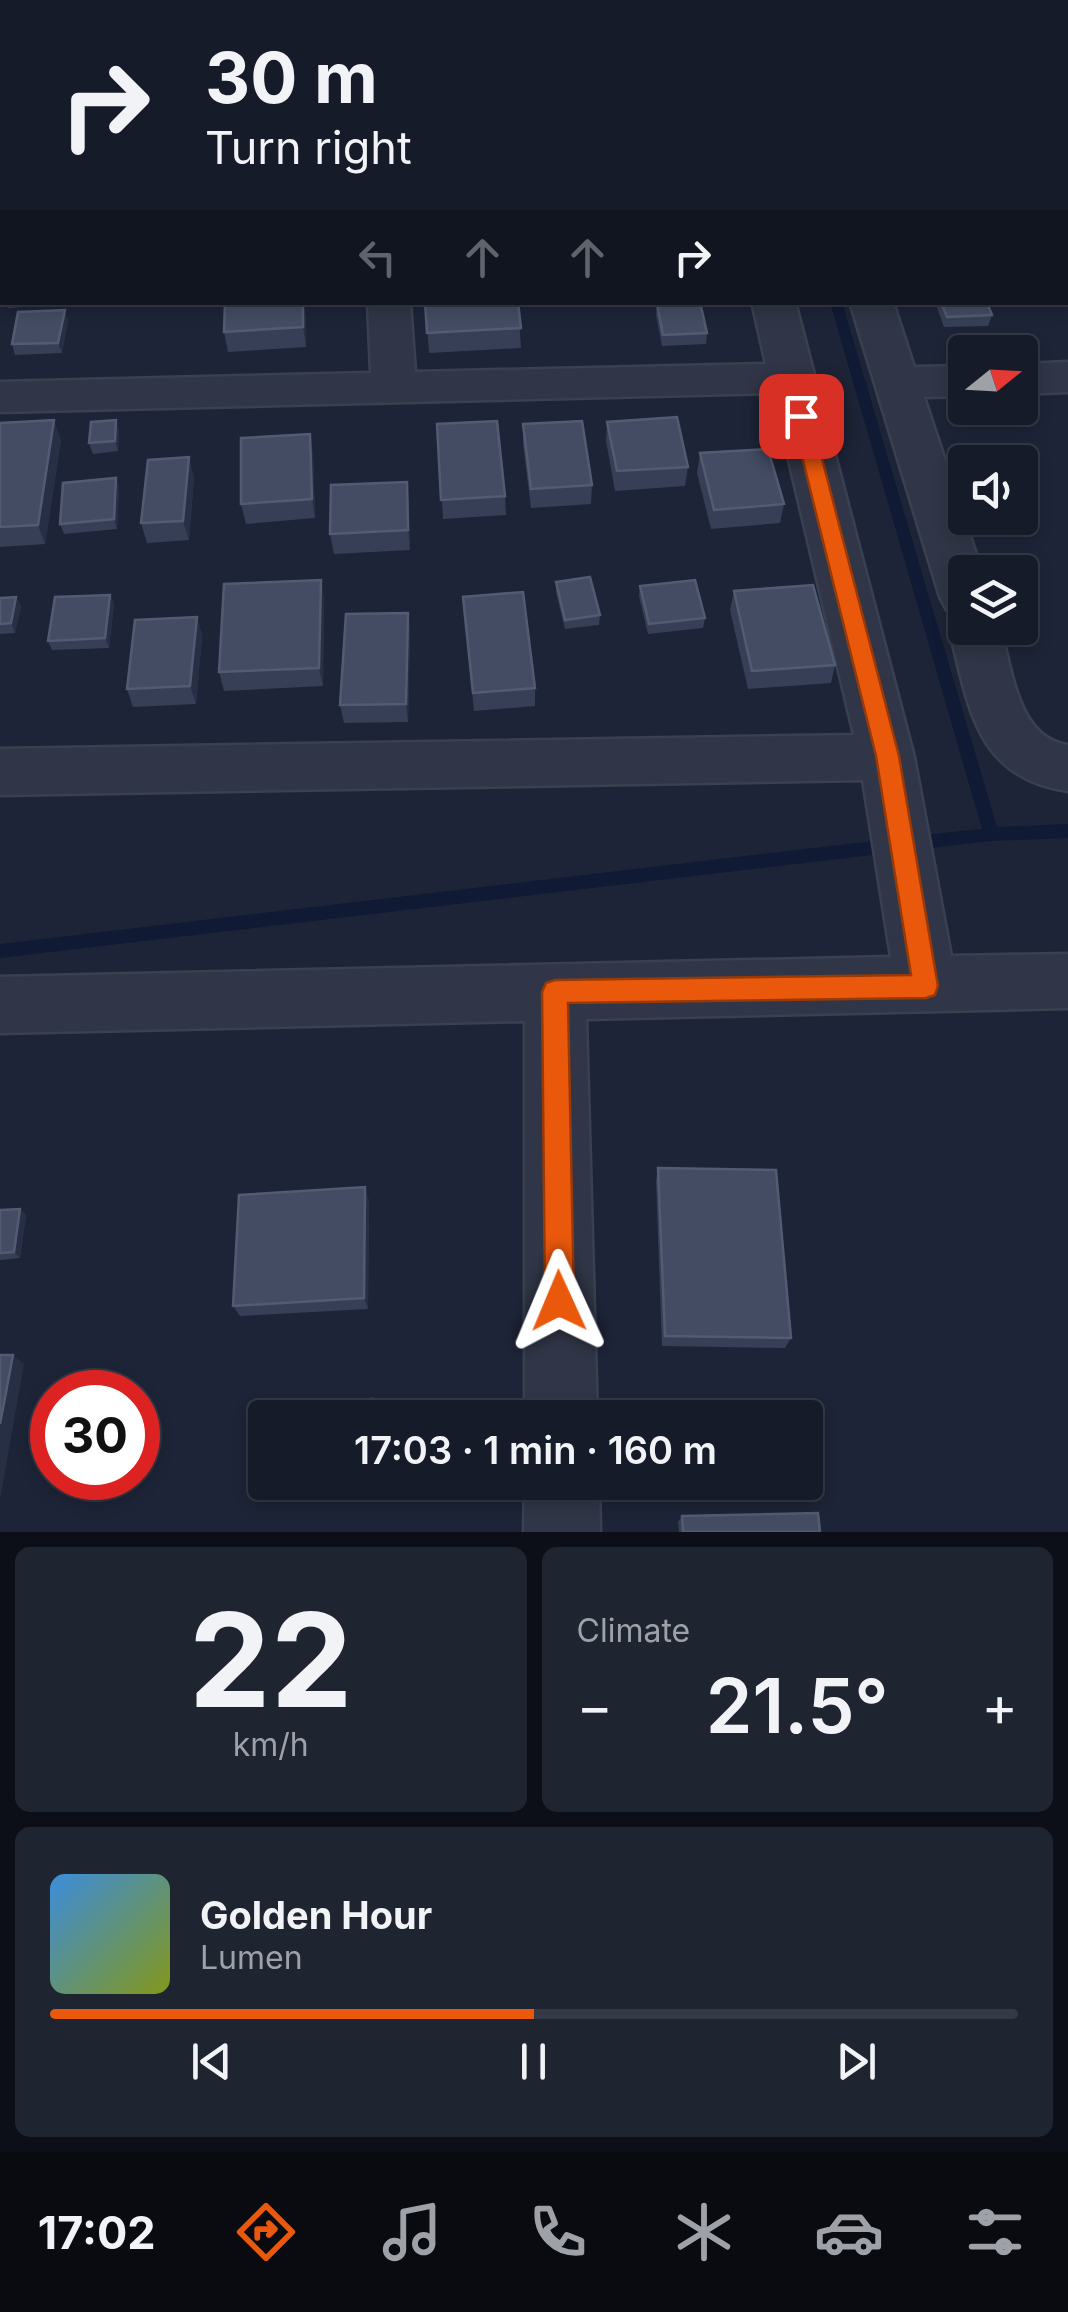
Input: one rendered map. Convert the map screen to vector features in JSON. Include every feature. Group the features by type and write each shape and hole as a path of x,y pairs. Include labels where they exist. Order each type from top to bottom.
{"street":[{"path":"389,305 394,390"},
{"path":"774,305 891,778 924,972"},
{"path":"872,305 952,555"},
{"path":"1038,378 1068,377"},
{"path":"0,397 792,378"},
{"path":"898,383 948,382"},
{"path":"979,645 1008,735 1020,753 1052,769 1068,768"},
{"path":"0,772 891,778"},
{"path":"0,1005 555,992 924,972 1068,981"},
{"path":"555,992 561,1400"},
{"path":"562,1500 562,1532"}],"building":[{"path":"225,305 303,305 303,327 224,332"},
{"path":"425,305 518,305 521,328 427,333"},
{"path":"657,305 701,305 707,333 663,335"},
{"path":"942,305 988,305 992,315 947,317"},
{"path":"65,310 58,343 12,344 18,312"},
{"path":"677,417 688,467 617,471 607,422"},
{"path":"54,420 38,525 0,527 0,423"},
{"path":"116,420 115,441 89,443 91,422"},
{"path":"497,421 505,496 441,500 437,424"},
{"path":"582,421 592,485 531,489 523,424"},
{"path":"310,434 312,499 241,504 241,438"},
{"path":"768,449 784,504 714,510 700,453"},
{"path":"189,457 183,521 141,523 148,460"},
{"path":"116,478 114,519 60,524 63,483"},
{"path":"407,482 408,530 330,534 331,485"},
{"path":"590,577 600,615 565,620 556,582"},
{"path":"321,580 319,668 219,672 224,584"},
{"path":"695,580 705,618 649,624 640,586"},
{"path":"813,585 835,665 752,671 734,591"},
{"path":"523,592 535,688 473,693 463,597"},
{"path":"110,595 105,638 48,641 55,597"},
{"path":"16,597 11,623 0,624 0,598"},
{"path":"408,613 406,704 340,705 346,614"},
{"path":"197,617 190,686 127,689 135,620"},
{"path":"658,1168 776,1170 791,1338 665,1336"},
{"path":"365,1187 364,1298 233,1306 239,1195"},
{"path":"20,1209 14,1252 0,1253 0,1210"},
{"path":"0,1355 13,1355 0,1424"},
{"path":"818,1513 820,1532 683,1532 682,1516"}],"waterway":[{"path":"837,305 991,834"},
{"path":"991,834 1068,831"},
{"path":"913,843 991,834"},
{"path":"0,951 890,846"}],"route":[{"path":"559,1301 555,992 926,986 888,756 801,416"}]}
